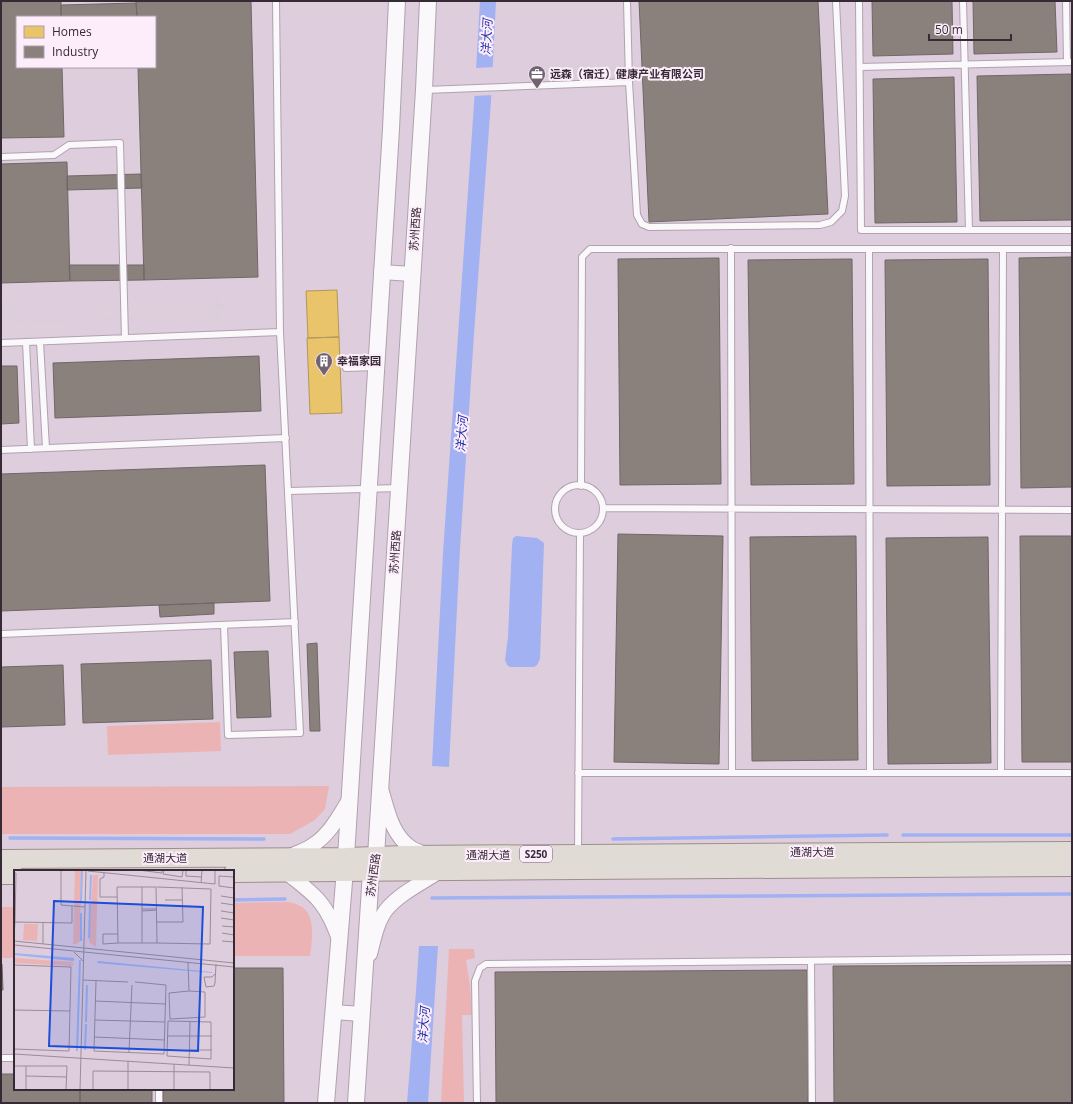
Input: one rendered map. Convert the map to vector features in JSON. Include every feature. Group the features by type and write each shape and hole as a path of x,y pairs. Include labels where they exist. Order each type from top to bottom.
{"main road":[{"path":"326,1103 345,864 391,128 397,1"},
{"name":"苏州西路","path":"356,1103 364,976 380,784 424,90 428,1"},
{"name":"通湖大道","path":"1,859 287,865 374,864 440,872 578,862 1072,851"},
{"name":"通湖大道","path":"374,864 427,855 578,862 1072,867"},
{"name":"通湖大道","path":"234,874 287,865"},
{"path":"1,875 14,875"}],"street":[{"path":"382,272 412,274"},
{"path":"380,784 389,816 395,830 402,840 411,848 427,855"},
{"path":"339,939 331,919 321,903 287,865 322,838 336,821 349,800"},
{"path":"364,976 377,928 386,910 407,891 440,872"},
{"path":"333,1012 362,1014"}],"lane":[{"path":"224,625 228,735 300,733 280,332 276,1"},
{"path":"627,1 629,82 637,215 642,224 649,227 820,225 831,222 842,211 845,196 836,1"},
{"path":"859,1 861,230 1072,230"},
{"path":"963,1 969,230"},
{"path":"860,67 1070,62 1066,1"},
{"path":"424,90 629,82"},
{"path":"1,157 54,155 69,145 120,143 125,338"},
{"path":"731,248 732,773"},
{"path":"869,248 870,773"},
{"path":"1001,773 1003,248"},
{"path":"581,486 582,257 590,249 1072,248"},
{"path":"1,343 280,332"},
{"path":"26,342 31,449"},
{"path":"40,342 46,448"},
{"path":"346,368 375,366"},
{"path":"1,450 286,438"},
{"path":"576,485 592,488 598,494 603,508 599,522 588,532 572,532 565,528 556,515 558,499 562,493 576,485"},
{"path":"289,491 399,488"},
{"path":"603,508 1072,510"},
{"path":"578,862 580,533"},
{"path":"1,634 295,622"},
{"path":"578,773 1072,773"},
{"path":"477,1103 475,982 480,968 486,964 1072,958"},
{"path":"811,961 812,1103"},
{"path":"1,1058 14,1058"},
{"path":"159,1090 159,1103"}],"path":[{"path":"218,296 219,335"},
{"path":"1,303 10,303 11,322 218,316"},
{"path":"218,305 280,304"}],"shaded area":[{"path":"220,722 221,751 108,755 107,726"},
{"path":"329,786 325,809 315,820 290,834 1,834 1,787"},
{"path":"288,902 294,903 304,909 311,920 312,927 310,956 234,956 234,903"},
{"path":"1,907 14,907 14,958 1,958"},
{"path":"449,949 474,949 475,958 466,960 472,1015 462,1015 464,1103 441,1103"}],"water":[{"name":"洋大河","path":"480,1 496,1 491,101 460,549 449,767 432,766 443,553"},
{"path":"516,536 537,538 544,543 540,659 534,667 510,667 507,665 505,660 508,637 512,545 513,538"},
{"name":"洋大河","path":"419,946 438,946 428,1103 407,1103 416,991"}],"pier":[{"path":"474,67 494,67 493,95 473,96"}],"building: Homes":[{"path":"337,290 339,337 308,338 306,291"},
{"name":"幸福家园","path":"339,337 342,413 310,414 307,338"}],"building: Industry":[{"path":"1,1 61,1 61,16 16,16 16,68 62,68 64,137 1,138"},
{"path":"136,1 251,1 258,277 144,280 138,68 156,68 156,16 137,16"},
{"path":"639,1 818,1 828,214 649,222"},
{"path":"872,1 952,1 953,54 873,56"},
{"path":"973,1 1055,1 1057,52 974,54"},
{"path":"136,3 137,16 61,16 61,5"},
{"path":"1072,74 1072,220 980,221 977,76"},
{"path":"954,77 957,222 875,223 873,79"},
{"path":"67,162 70,281 1,283 1,164"},
{"path":"141,174 142,188 67,190 67,176"},
{"path":"1072,257 1072,487 1021,488 1019,258"},
{"path":"719,258 721,484 620,485 618,259"},
{"path":"852,259 854,484 751,485 748,260"},
{"path":"988,259 990,485 887,486 885,260"},
{"path":"69,265 144,265 144,280 70,281"},
{"path":"259,356 261,411 55,418 53,363"},
{"path":"1,366 17,366 19,423 1,424"},
{"path":"265,465 270,601 1,611 1,474"},
{"path":"618,534 723,536 719,764 614,762"},
{"path":"856,536 858,760 752,761 750,537"},
{"path":"1020,536 1072,536 1072,762 1022,762"},
{"path":"988,537 991,763 888,764 886,538"},
{"path":"214,603 214,614 160,617 159,605"},
{"path":"317,643 320,731 310,731 307,644"},
{"path":"268,651 271,717 237,718 234,652"},
{"path":"211,660 213,719 83,723 81,664"},
{"path":"63,665 65,725 1,727 1,667"},
{"path":"2,964 3,990 1,990"},
{"path":"1072,965 1072,1103 834,1103 833,966"},
{"path":"234,968 283,968 284,1103 163,1103 163,1090 234,1090"},
{"path":"807,970 808,1103 496,1103 495,972"},
{"path":"1,1074 14,1074 14,1090 80,1090 80,1103 1,1103"},
{"path":"80,1090 152,1090 152,1103 80,1103"}],"waterway":[{"path":"613,839 887,835"},
{"path":"903,835 1072,835"},
{"path":"10,838 264,839"},
{"path":"432,898 1072,894"},
{"path":"234,900 285,899"}],"place":[{"name":"远森（宿迁）健康产业有限公司","path":"537,89"},
{"name":"幸福家园","path":"324,376"}]}
